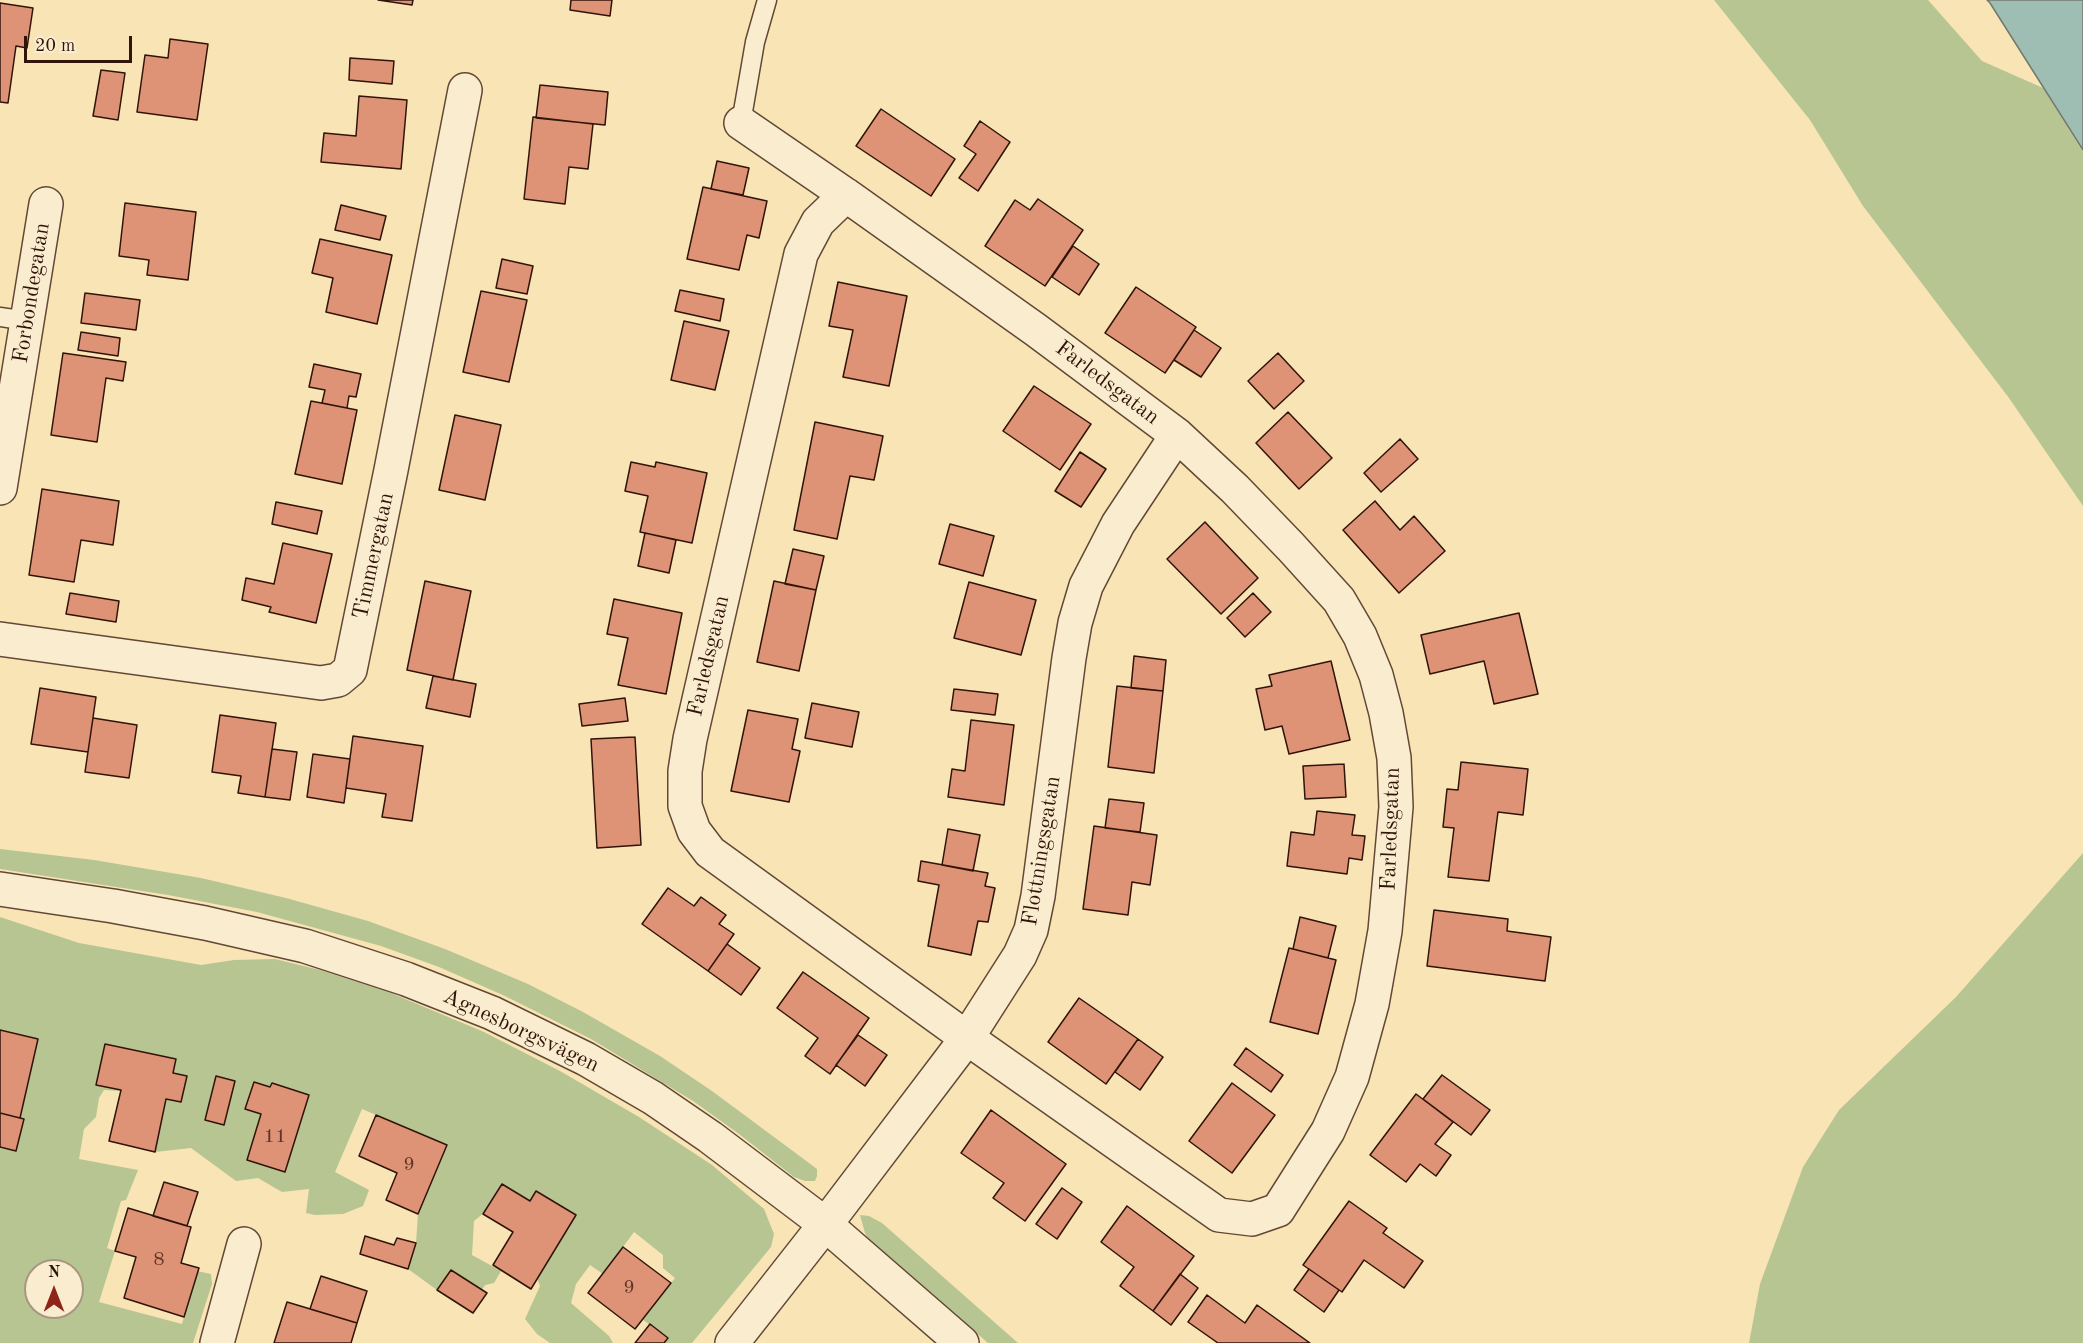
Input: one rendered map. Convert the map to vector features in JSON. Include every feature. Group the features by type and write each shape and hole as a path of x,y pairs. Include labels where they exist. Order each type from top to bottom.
{"street":[{"name":"Timmergatan","path":"0,639 321,683 339,680 350,670 465,90"},
{"path":"741,123 846,195"},
{"name":"Farledsgatan","path":"846,195 1036,330 1177,435 1291,546 1339,600 1360,636 1376,675 1394,758 1396,807 1385,931 1372,1004 1352,1077 1328,1131 1278,1210 1251,1220 1219,1215 967,1038 710,852 694,831 685,806 685,771 690,739 801,254 818,222 846,195"},
{"name":"Forbondegatan","path":"0,488 14,319 46,204"},
{"name":"Flottningsgatan","path":"732,1343 967,1038 1020,955 1031,930 1044,867 1069,658 1075,623 1086,586 1118,524 1177,435"},
{"name":"Agnesborgsvägen","path":"0,889 194,921 305,946 406,979 492,1013 586,1059 653,1098 710,1137 825,1224 962,1343"},
{"path":"217,1343 244,1244"}],"lane":[{"path":"741,123 755,42 767,0"}],"green space":[{"path":"1714,0 1928,0 1982,61 2043,88 2083,152 2083,506 2009,398 1863,206 1810,120"},
{"path":"0,849 94,860 201,878 286,898 368,921 445,949 528,984 660,1056 712,1091 817,1169 815,1181 805,1181 794,1177 693,1101 591,1039 505,996 439,967 381,946 257,912 168,895 0,869"},
{"path":"2083,853 2083,1343 1749,1343 1760,1284 1803,1167 1839,1110 1956,997"},
{"path":"0,917 79,943 201,965 234,960 275,959 320,970 391,993 484,1032 560,1071 639,1117 712,1165 764,1209 774,1234 771,1247 692,1343 664,1343 667,1338 642,1319 675,1278 663,1268 663,1255 634,1232 603,1274 590,1265 576,1284 571,1303 609,1336 613,1343 550,1343 537,1334 525,1319 540,1286 537,1278 576,1215 536,1191 530,1201 485,1212 474,1221 472,1255 501,1271 494,1283 485,1285 482,1290 451,1270 437,1290 408,1269 416,1243 418,1214 447,1145 362,1109 335,1172 369,1190 363,1206 343,1214 315,1215 306,1213 309,1189 282,1192 258,1178 236,1181 191,1148 155,1152 109,1141 121,1091 104,1090 99,1098 96,1117 84,1129 79,1159 138,1170 126,1200 121,1201 107,1248 115,1251 99,1302 182,1324 197,1271 211,1274 212,1284 193,1343 0,1343"},
{"path":"860,1215 869,1216 882,1223 1018,1343 988,1343 869,1240"}],"water":[{"path":"1987,0 2083,0 2083,150 1990,3"}],"building":[{"path":"378,0 413,0 412,5"},
{"path":"571,0 612,0 610,16 570,10"},
{"path":"0,3 33,8 27,48 16,46 8,103 0,102"},
{"path":"170,39 208,44 197,120 137,112 145,55 168,58"},
{"path":"350,58 394,61 392,84 349,80"},
{"path":"101,70 125,73 118,120 93,116"},
{"path":"540,85 608,92 605,125 536,118"},
{"path":"359,96 407,100 401,169 321,162 324,133 356,136"},
{"path":"881,109 955,159 931,196 856,146"},
{"path":"533,117 593,124 588,169 569,167 565,204 524,199"},
{"path":"980,121 1010,142 978,191 959,178 976,154 964,146"},
{"path":"717,161 749,168 743,195 711,189"},
{"path":"703,187 767,201 759,238 747,235 739,270 687,259"},
{"path":"1038,199 1083,230 1045,286 985,246 1015,200 1030,210"},
{"path":"125,203 196,212 188,280 147,275 149,260 119,256"},
{"path":"341,205 386,216 380,240 335,230"},
{"path":"320,239 392,255 377,324 326,312 333,278 312,273"},
{"path":"1073,246 1099,264 1079,295 1052,277"},
{"path":"502,259 533,266 527,294 496,288"},
{"path":"838,282 907,296 889,386 843,377 853,330 829,326"},
{"path":"1136,287 1196,327 1165,373 1105,333"},
{"path":"680,290 724,299 720,321 675,311"},
{"path":"481,291 527,300 509,382 463,372"},
{"path":"85,293 140,300 136,330 81,323"},
{"path":"684,321 729,331 715,390 671,380"},
{"path":"1194,330 1221,348 1201,377 1174,360"},
{"path":"81,332 120,338 118,356 78,350"},
{"path":"63,353 126,362 123,381 106,378 97,442 51,435"},
{"path":"1278,353 1304,381 1274,409 1248,381"},
{"path":"314,364 361,374 356,397 349,396 347,408 322,403 325,390 309,387"},
{"path":"1034,386 1091,424 1060,470 1003,431"},
{"path":"311,401 357,410 342,484 295,474"},
{"path":"1288,412 1332,458 1299,489 1256,443"},
{"path":"455,415 501,425 485,500 439,490"},
{"path":"815,422 883,436 874,480 850,476 837,539 794,530"},
{"path":"1400,439 1418,459 1381,492 1364,473"},
{"path":"1080,452 1106,469 1081,507 1055,491"},
{"path":"631,462 655,467 656,462 707,473 692,543 640,532 648,496 625,491"},
{"path":"42,489 119,501 113,545 81,540 74,582 29,575"},
{"path":"1375,501 1400,530 1414,516 1445,551 1399,593 1343,530"},
{"path":"276,502 322,511 317,534 272,524"},
{"path":"1205,522 1258,578 1221,614 1167,559"},
{"path":"950,524 994,536 983,576 939,564"},
{"path":"645,533 676,540 669,573 638,566"},
{"path":"283,543 332,554 316,623 269,612 271,607 242,600 246,578 274,584"},
{"path":"793,549 824,556 816,590 785,584"},
{"path":"425,581 471,591 453,680 407,670"},
{"path":"774,581 816,590 799,671 757,662"},
{"path":"969,582 1036,600 1021,655 954,638"},
{"path":"70,593 119,601 116,622 66,614"},
{"path":"1253,593 1271,612 1245,637 1227,618"},
{"path":"614,599 682,613 666,694 618,685 628,638 607,634"},
{"path":"1519,613 1538,694 1494,704 1484,661 1430,674 1421,635"},
{"path":"1134,656 1166,660 1163,691 1131,688"},
{"path":"1331,661 1350,740 1289,754 1282,726 1265,730 1256,689 1272,686 1269,675"},
{"path":"433,676 476,684 470,717 426,708"},
{"path":"1117,686 1163,691 1154,773 1108,767"},
{"path":"40,688 96,697 88,752 31,744"},
{"path":"954,689 998,694 995,715 951,710"},
{"path":"625,698 628,721 582,726 579,704"},
{"path":"812,703 859,712 852,747 805,738"},
{"path":"748,710 798,719 792,749 800,751 789,802 731,791"},
{"path":"220,715 276,723 265,797 238,793 241,776 212,772"},
{"path":"93,718 137,725 129,778 85,772"},
{"path":"971,720 1014,725 1004,805 948,797 952,769 965,771"},
{"path":"353,736 423,746 412,821 382,817 386,794 346,788"},
{"path":"635,737 641,845 597,848 591,739"},
{"path":"272,749 297,752 290,800 265,797"},
{"path":"313,754 350,759 344,803 307,797"},
{"path":"1461,762 1528,769 1523,815 1498,812 1489,881 1448,877 1454,828 1443,827 1447,789 1458,790"},
{"path":"1344,764 1346,797 1305,799 1303,766"},
{"path":"1109,799 1144,803 1140,832 1105,828"},
{"path":"1317,811 1355,815 1352,835 1365,836 1362,860 1349,858 1347,874 1287,866 1291,832 1314,835"},
{"path":"1094,826 1157,835 1150,885 1132,882 1128,915 1083,909"},
{"path":"948,829 980,835 973,871 942,865"},
{"path":"921,861 988,873 985,886 995,888 988,922 978,921 971,955 928,946 939,885 918,881"},
{"path":"668,888 694,906 701,897 726,915 719,924 734,934 708,971 642,924"},
{"path":"1434,910 1508,919 1507,931 1551,937 1545,981 1427,966"},
{"path":"1300,917 1336,926 1328,958 1293,949"},
{"path":"727,944 760,968 741,995 708,971"},
{"path":"1289,948 1336,960 1318,1034 1270,1022"},
{"path":"803,972 869,1018 830,1074 805,1056 818,1038 777,1008"},
{"path":"1079,998 1138,1039 1106,1084 1048,1042"},
{"path":"0,1030 38,1039 20,1118 0,1113"},
{"path":"858,1035 887,1055 865,1086 836,1065"},
{"path":"1138,1039 1163,1057 1140,1090 1115,1072"},
{"path":"105,1044 176,1059 173,1073 187,1076 181,1102 166,1099 155,1152 109,1141 121,1090 96,1085"},
{"path":"1246,1048 1283,1075 1271,1092 1234,1065"},
{"path":"1442,1075 1490,1110 1471,1135 1423,1099"},
{"path":"216,1076 235,1081 224,1125 205,1120"},
{"path":"254,1082 270,1087 272,1083 309,1095 285,1172 247,1160 261,1114 245,1109"},
{"path":"1232,1083 1275,1115 1232,1173 1189,1141"},
{"path":"1416,1094 1453,1122 1435,1144 1451,1155 1436,1176 1420,1164 1406,1182 1370,1155"},
{"path":"991,1110 1066,1164 1025,1221 993,1198 1004,1183 961,1153"},
{"path":"0,1113 24,1119 16,1151 0,1147"},
{"path":"376,1115 447,1145 418,1214 386,1200 397,1173 359,1156"},
{"path":"164,1182 198,1192 187,1226 153,1216"},
{"path":"502,1184 530,1201 536,1191 576,1215 531,1289 493,1265 513,1232 483,1214"},
{"path":"1062,1188 1082,1202 1057,1239 1036,1224"},
{"path":"1349,1201 1387,1228 1383,1233 1423,1261 1404,1288 1364,1260 1342,1292 1303,1265"},
{"path":"1127,1206 1194,1256 1153,1311 1120,1286 1134,1267 1101,1242"},
{"path":"128,1208 191,1227 181,1263 199,1268 184,1317 124,1298 136,1257 115,1251"},
{"path":"365,1236 394,1245 397,1238 416,1243 408,1269 360,1254"},
{"path":"623,1247 671,1283 635,1329 588,1293"},
{"path":"1309,1269 1339,1290 1324,1312 1294,1290"},
{"path":"451,1270 487,1293 473,1313 437,1290"},
{"path":"1180,1274 1198,1288 1171,1325 1153,1311"},
{"path":"321,1276 367,1291 357,1323 310,1309"},
{"path":"1207,1295 1245,1323 1257,1305 1310,1343 1218,1343 1188,1322"},
{"path":"287,1302 357,1323 351,1343 274,1343"},
{"path":"650,1324 668,1338 664,1343 635,1343"}]}
